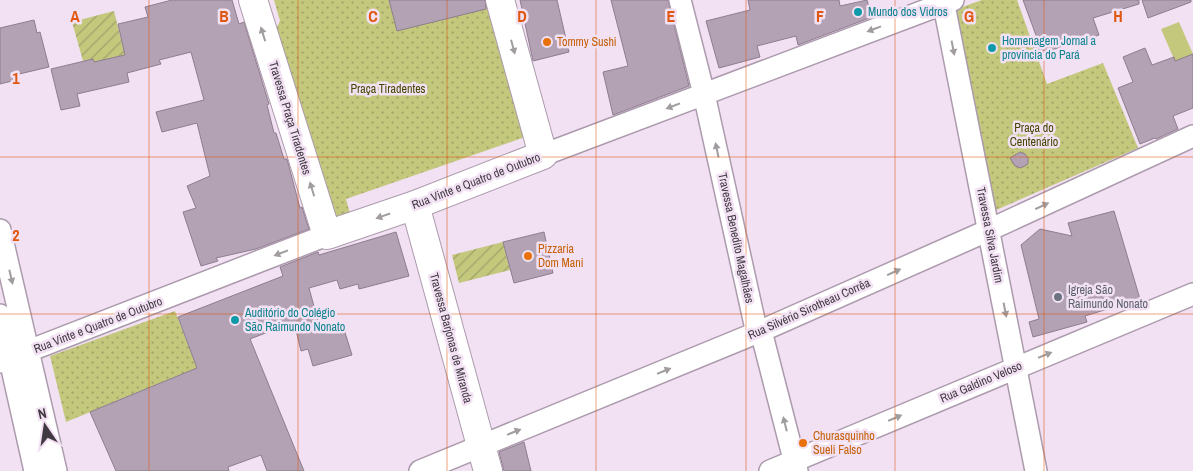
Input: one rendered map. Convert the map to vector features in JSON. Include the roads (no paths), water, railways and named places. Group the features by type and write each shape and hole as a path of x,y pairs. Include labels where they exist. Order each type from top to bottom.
{"street":[{"name":"Travessa Praça Tiradentes","path":"253,0 327,235"},
{"path":"500,0 543,155"},
{"name":"Travessa Benedito Magalhães","path":"680,0 704,94 756,330 762,331 795,466"},
{"name":"Rua Vinte e Quatro de Outubro","path":"13,357 327,235 415,205 946,1"},
{"name":"Travessa Silva Jardim","path":"946,1 1036,471"},
{"name":"Rua Silvério Sirotheau Corrêa","path":"420,471 484,458 1193,136"},
{"name":"Travessa Barjonas de Miranda","path":"415,205 484,458"},
{"path":"0,230 13,357 35,471"},
{"name":"Rua Galdino Veloso","path":"770,471 795,466 1016,367 1193,294"},
{"path":"0,315 13,357 56,471"}],"place":[{"name":"Mundo dos Vidros","path":"858,12"},
{"name":"Tommy Sushi","path":"547,42"},
{"name":"Homenagem Jornal a província do Pará","path":"992,48"},
{"name":"Pizzaria Dom Mani","path":"528,256"},
{"name":"Igreja São Raimundo Nonato","path":"1058,297"},
{"name":"Auditório do Colégio São Raimundo Nonato","path":"235,320"},
{"name":"Churasquinho Sueli Falso","path":"803,443"}],"park label":[{"name":"Praça Tiradentes","path":"388,89"},
{"name":"Praça do Centenário","path":"1034,135"}]}
